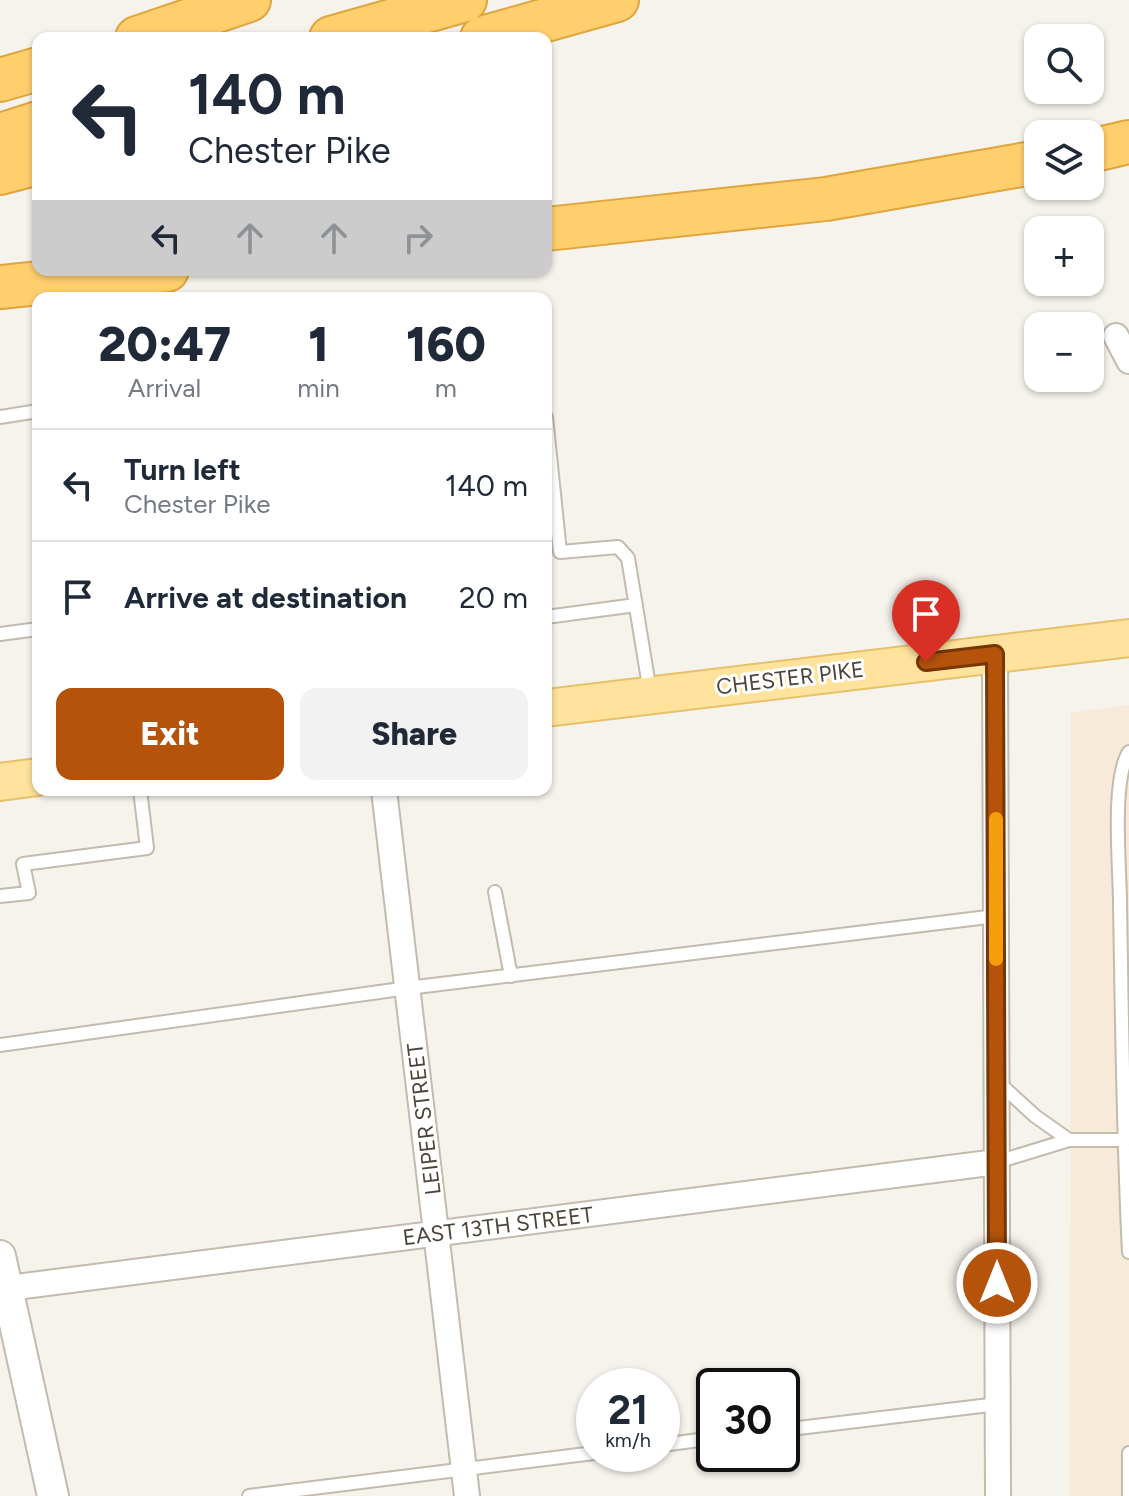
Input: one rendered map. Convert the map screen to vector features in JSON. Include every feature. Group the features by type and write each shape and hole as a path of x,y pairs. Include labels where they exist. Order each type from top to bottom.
{"highway":[{"path":"155,32 249,0"},
{"path":"352,32 465,0"},
{"path":"503,32 617,0"},
{"path":"0,80 32,71"},
{"path":"0,135 32,125"},
{"path":"1104,148 1129,142"},
{"path":"552,228 826,199 1024,164"},
{"path":"0,173 32,165"},
{"path":"0,287 108,276"}],"main road":[{"name":"CHESTER PIKE","path":"552,707 1129,638"},
{"path":"0,782 32,778"}],"street":[{"path":"1116,336 1129,361"},
{"path":"995,654 998,1496"},
{"name":"LEIPER STREET","path":"385,796 467,1496"},
{"name":"EAST 13TH STREET","path":"4,1288 997,1162"},
{"path":"0,1256 4,1288 53,1496"}],"lane":[{"path":"0,417 32,412"},
{"path":"552,475 560,552"},
{"path":"552,553 618,547 628,558 650,695"},
{"path":"552,616 636,605"},
{"path":"0,634 32,630"},
{"path":"1129,752 1121,776 1129,1252"},
{"path":"0,896 29,893 23,864 147,848 141,796"},
{"path":"495,892 511,976"},
{"path":"0,1045 408,988 996,916"},
{"path":"997,1078 1002,1089 1069,1140"},
{"path":"997,1162 1069,1140 1126,1139"},
{"path":"800,1428 998,1404"},
{"path":"1129,1453 1129,1496"},
{"path":"249,1496 576,1455"}],"shaded area":[{"path":"1129,705 1129,1496 1070,1496 1071,713"}],"slow traffic":[{"path":"996,819 996,959"}],"route":[{"path":"926,662 995,654 997,1283"}]}
